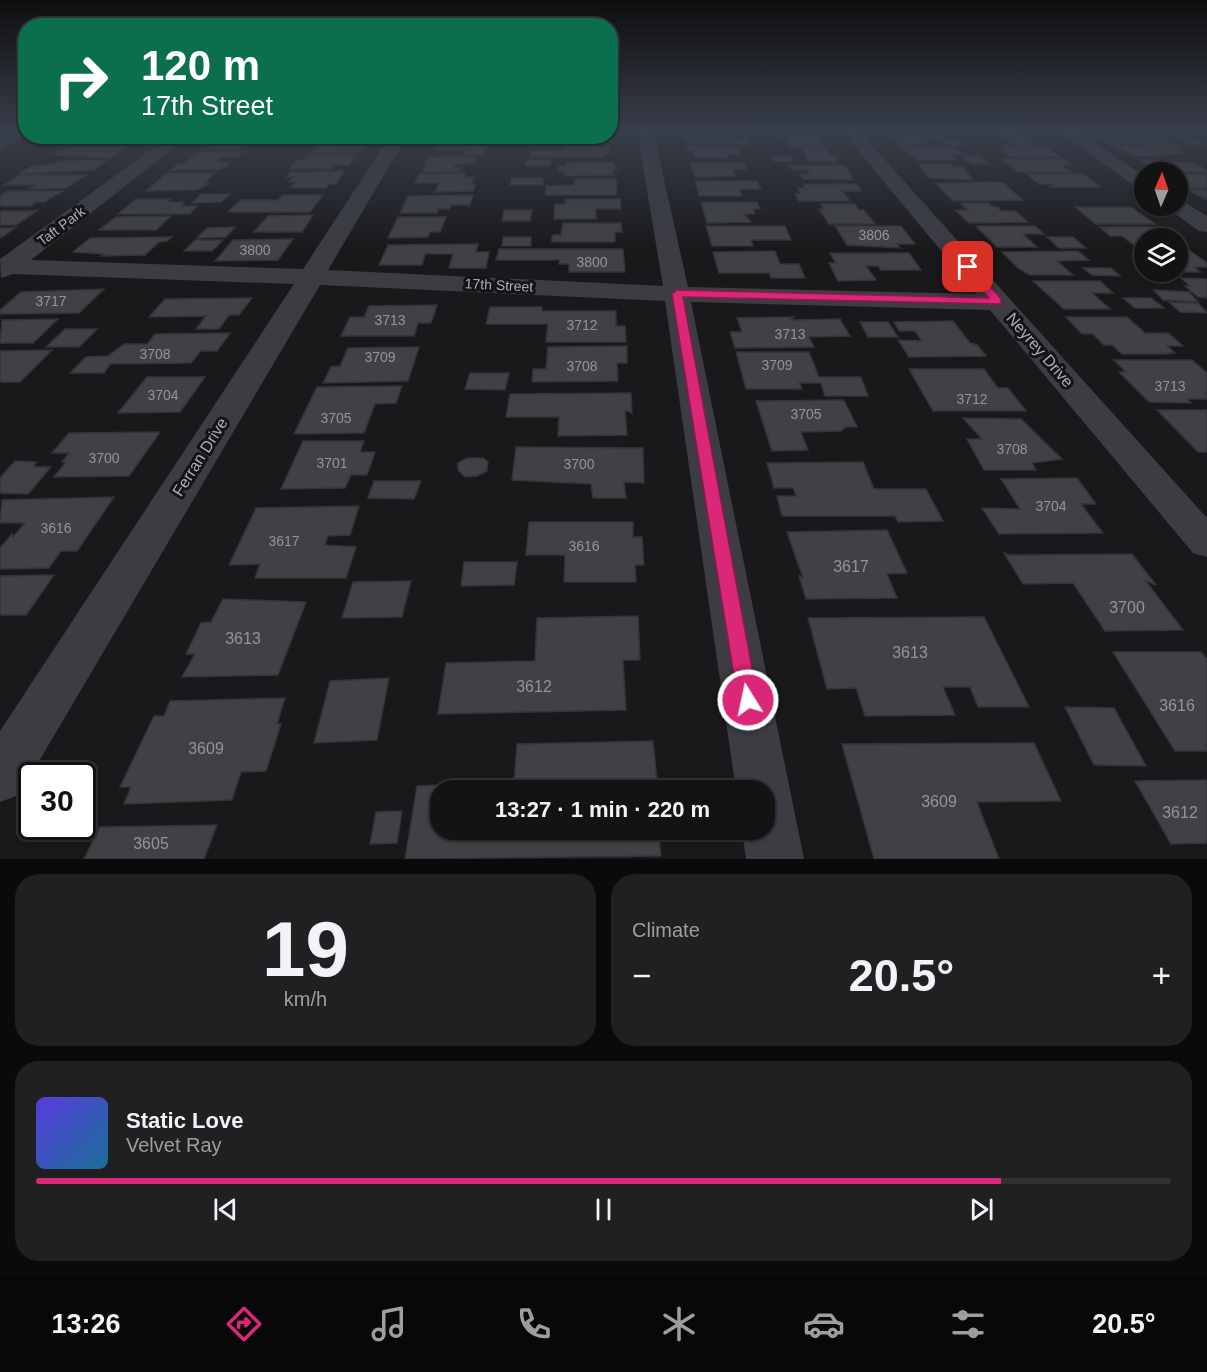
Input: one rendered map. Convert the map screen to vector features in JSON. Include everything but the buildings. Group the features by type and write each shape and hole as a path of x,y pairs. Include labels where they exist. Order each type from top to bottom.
{"street":[{"name":"Taft Park","path":"2,268 134,170"},
{"name":"Ferran Drive","path":"0,777 378,170"},
{"path":"653,170 677,294 761,780"},
{"name":"Neyrey Drive","path":"884,170 1207,543"},
{"path":"1188,213 1207,226"},
{"name":"17th Street","path":"2,268 312,276 677,294 998,302"},
{"path":"772,840 775,859"}],"route":[{"path":"748,700 677,294 998,302 968,267"}]}
